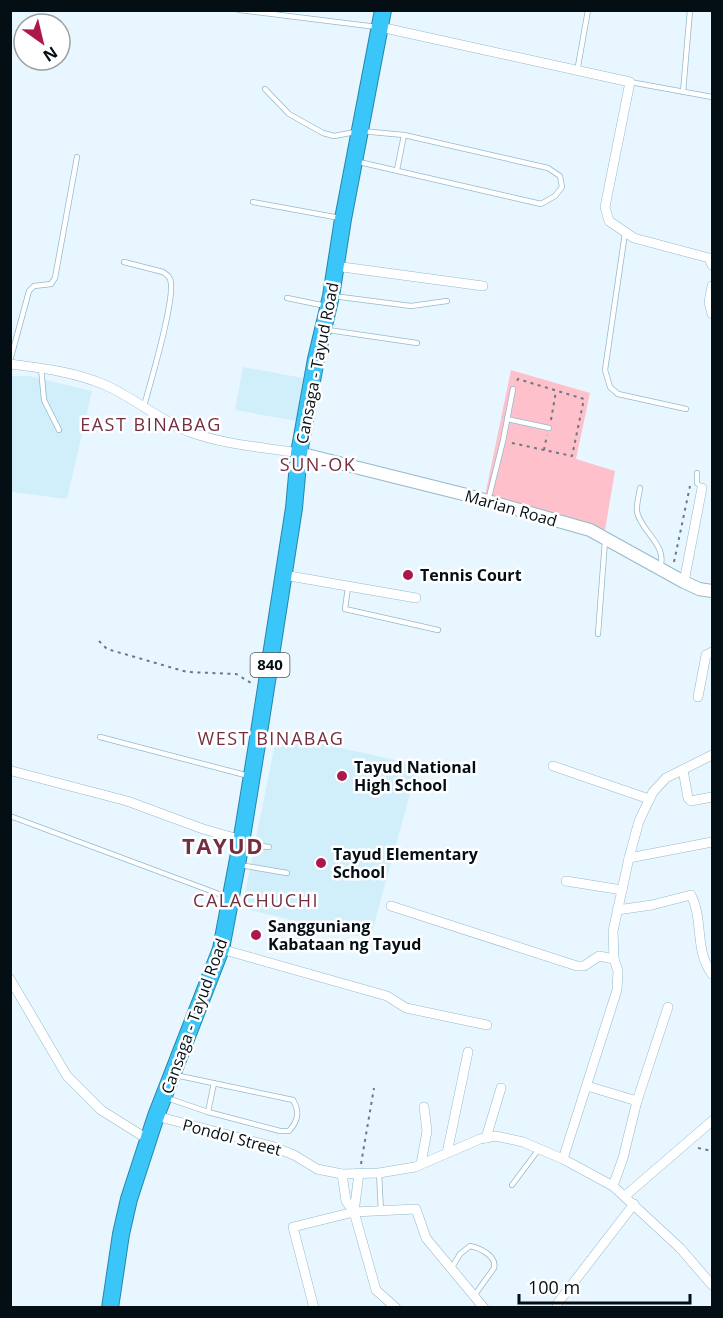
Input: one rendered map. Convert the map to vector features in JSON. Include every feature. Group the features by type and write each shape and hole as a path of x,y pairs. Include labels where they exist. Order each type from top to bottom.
{"highway":[{"name":"Cansaga - Tayud Road","path":"110,1308 121,1234 129,1199 156,1116 221,949 242,842 266,691 294,508 299,453 330,301 343,219 383,10"}],"street":[{"path":"380,27 630,82 605,207 609,221 634,238 709,258 712,265"},
{"path":"335,266 483,286"},
{"path":"712,286 709,302 712,314"},
{"path":"10,363 54,370 104,385 144,406 173,425 214,441 299,453"},
{"name":"Marian Road","path":"299,453 488,501 590,530 684,582 699,589 712,591"},
{"path":"684,582 699,485"},
{"path":"284,575 416,598"},
{"path":"698,697 706,655 712,652"},
{"path":"563,1159 617,990 618,971 614,959 613,931 639,821 649,799 666,778 712,755"},
{"path":"553,766 649,799"},
{"path":"683,770 688,798 691,801 712,797"},
{"path":"12,771 128,801 242,842"},
{"path":"629,858 712,842"},
{"path":"566,881 622,890"},
{"path":"617,910 652,905 691,895 695,903 703,957 712,974"},
{"path":"391,906 577,966 584,966 599,956 614,959"},
{"path":"221,949 387,996 406,1008 487,1025"},
{"path":"10,979 67,1076 101,1110 149,1140"},
{"path":"613,1186 623,1158 637,1101 668,1007"},
{"path":"447,1153 468,1052"},
{"path":"587,1086 637,1101"},
{"path":"486,1138 501,1088"},
{"path":"421,1164 427,1131 424,1107"},
{"name":"Pondol Street","path":"156,1116 271,1146 294,1155 316,1169 342,1174 378,1173 421,1164 496,1136 523,1142 563,1159 613,1186 680,1248 712,1285"},
{"path":"626,1196 712,1121"},
{"path":"359,1173 354,1212 376,1290 396,1308"},
{"path":"342,1174 345,1201 354,1212"},
{"path":"557,1304 634,1204"},
{"path":"314,1308 293,1227 354,1212 416,1209 426,1238 484,1308"}],"lane":[{"path":"239,10 380,27"},
{"path":"577,72 588,10"},
{"path":"683,92 690,10"},
{"path":"630,82 712,97"},
{"path":"265,89 289,114 323,133 334,136 361,131 404,135 548,168 560,177 562,187 555,196 541,204 354,161"},
{"path":"397,170 404,135"},
{"path":"10,363 29,291 34,286 51,284 56,278 77,158"},
{"path":"253,202 343,219"},
{"path":"625,233 604,370 610,387 618,394 686,409"},
{"path":"124,262 164,272 171,281 170,299 161,344 144,406"},
{"path":"287,298 411,306 447,301"},
{"path":"323,329 417,343"},
{"path":"41,368 44,400 59,430"},
{"path":"488,501 513,389"},
{"path":"507,419 549,428"},
{"path":"697,473 699,485"},
{"path":"640,488 637,510 660,550 663,559 659,568"},
{"path":"598,634 605,538"},
{"path":"348,587 345,609 438,630"},
{"path":"100,737 252,777"},
{"path":"10,816 231,898"},
{"path":"242,842 269,847"},
{"path":"237,865 287,873"},
{"path":"164,1097 208,1112 280,1131 289,1131 296,1124 297,1107 293,1100 173,1074"},
{"path":"208,1112 214,1083"},
{"path":"512,1185 539,1149"},
{"path":"378,1173 381,1212"},
{"path":"451,1269 460,1254 470,1246 493,1258 494,1268 474,1296"}],"path":[{"path":"672,575 687,491 690,484 699,485"},
{"path":"99,641 107,649 187,672 236,675 266,691"},
{"path":"359,1173 374,1088"},
{"path":"686,1145 712,1151"}],"shaded area":[{"path":"243,367 303,378 296,421 235,410"},
{"path":"511,370 590,393 576,459 615,471 605,530 485,496"},
{"path":"11,376 29,376 92,391 67,499 11,492"},
{"name":"Tayud Elementary School","path":"277,734 418,765 370,939 242,908"}],"place":[{"name":"Tennis Court","path":"408,575"},
{"name":"Tayud National High School","path":"342,776"},
{"name":"Tayud Elementary School","path":"321,863"},
{"name":"Sangguniang Kabataan ng Tayud","path":"256,935"}],"district":[{"name":"EAST BINABAG","path":"151,425"},
{"name":"SUN-OK","path":"318,465"},
{"name":"WEST BINABAG","path":"271,739"},
{"name":"TAYUD","path":"223,846"},
{"name":"CALACHUCHI","path":"256,901"}]}
